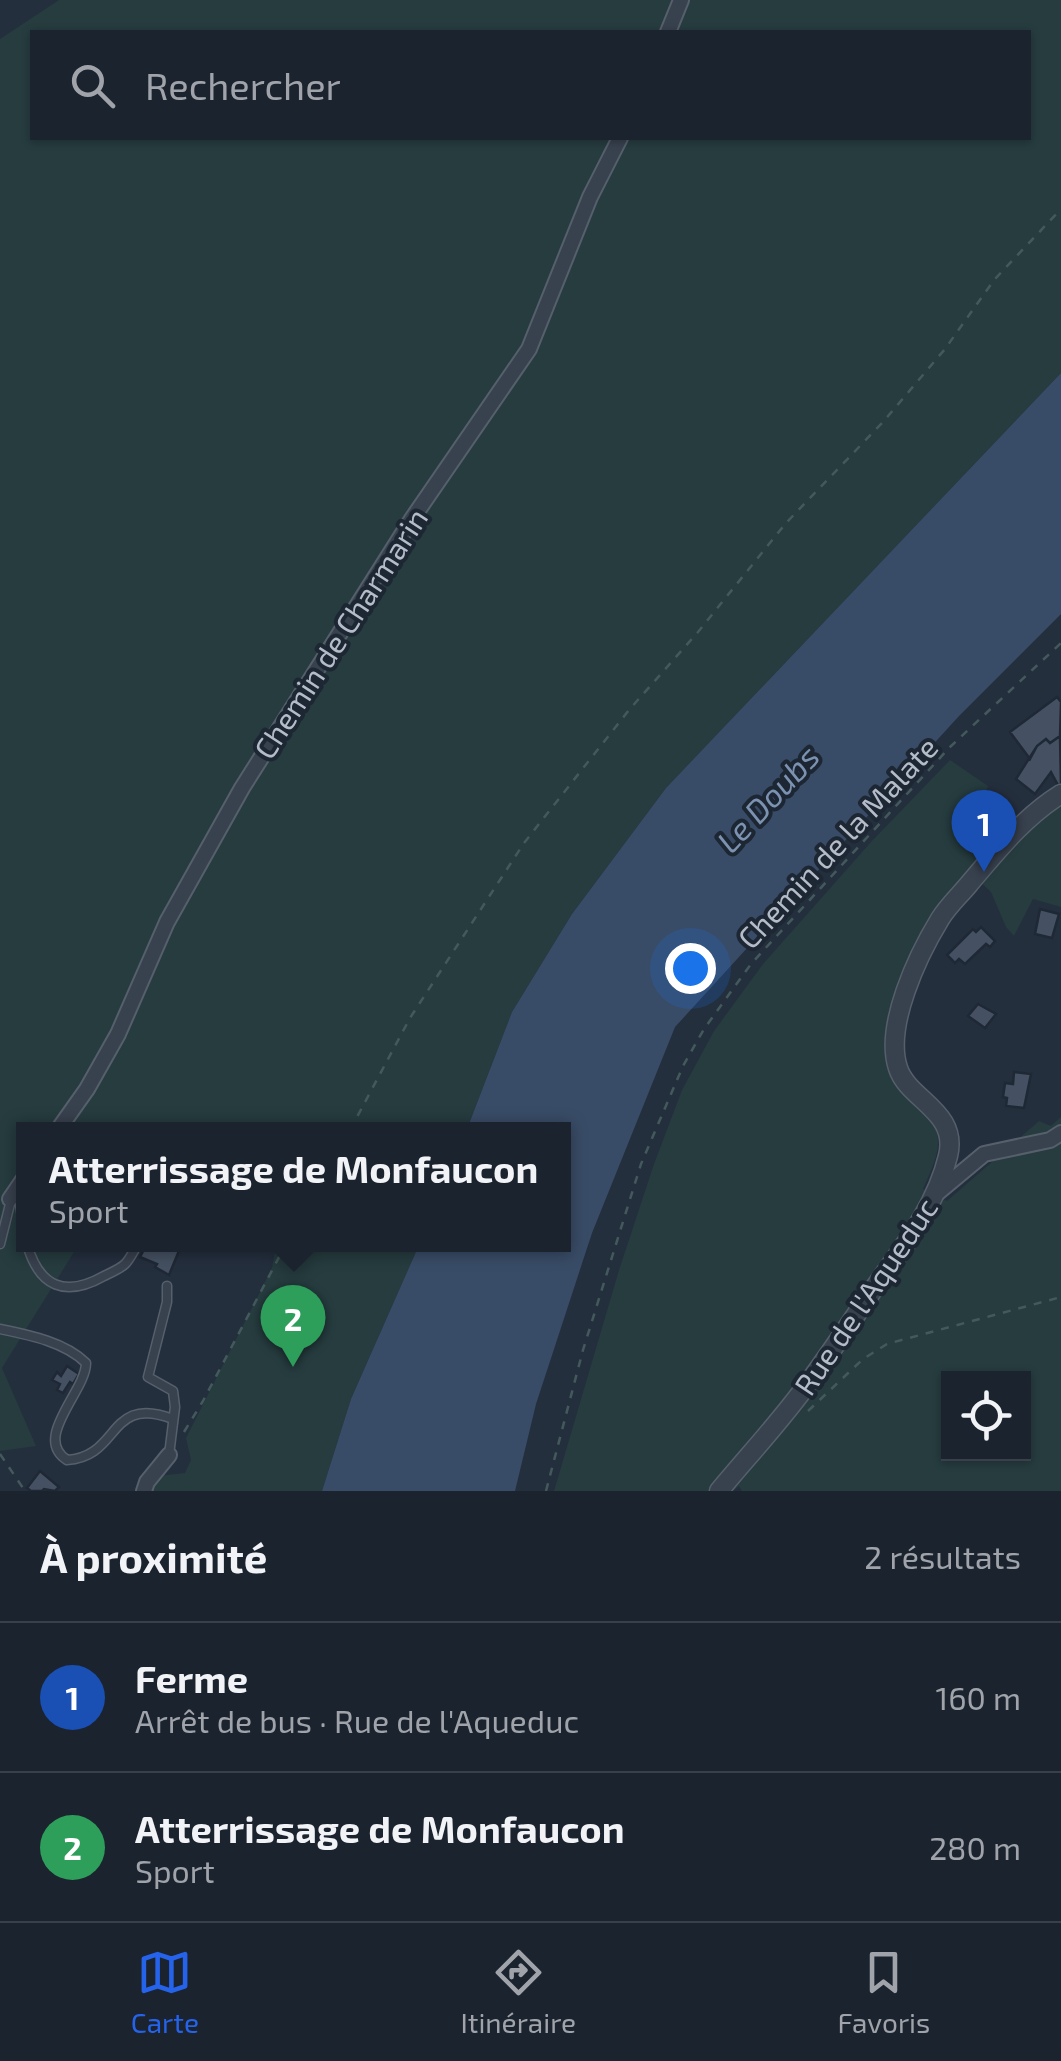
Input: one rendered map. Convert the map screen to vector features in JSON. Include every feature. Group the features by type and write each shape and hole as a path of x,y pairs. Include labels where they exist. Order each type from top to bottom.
{"street":[{"path":"669,30 681,0"},
{"name":"Chemin de Charmarin","path":"63,1122 118,1034 167,922 242,788 412,519 529,349 590,197 619,140"},
{"name":"Rue de l'Aqueduc","path":"718,1491 805,1388 936,1194 950,1150 946,1129 934,1108 903,1080 897,1066 894,1040 903,1000 942,916 1020,826 1061,794"},
{"path":"936,1194 984,1154 1050,1140 1061,1133"},
{"path":"144,1491 169,1455"}],"lane":[{"path":"0,1244 16,1191"},
{"path":"29,1252 32,1263 48,1280 60,1288 74,1288 98,1280 124,1264 132,1252"},
{"path":"167,1286 168,1302 148,1377 173,1390 169,1455"},
{"path":"0,1329 43,1340 86,1363 86,1374 56,1429 55,1445 59,1455 67,1460 88,1456 132,1416 150,1412 173,1419"}],"path":[{"path":"354,1122 410,1018 524,844 629,710 786,523 884,422 945,349 994,280 1061,209"},
{"name":"Chemin de la Malate","path":"546,1491 583,1350 641,1164 704,1029 751,964 950,747 1061,643"},
{"path":"169,1455 204,1400 282,1252"},
{"path":"801,1418 862,1359 887,1344 1061,1298"},
{"path":"0,1454 25,1491"}],"green space":[{"path":"59,0 1061,0 1061,373 666,788 572,914 512,1012 470,1122 16,1122 16,1252 74,1252 2,1368 36,1446 0,1451 0,39"},
{"path":"950,760 988,786 976,826 995,853 1061,794 1061,907 1033,899 1014,936 991,892 972,874 929,929 908,966 893,1009 885,1054 892,1075 933,1122 937,1153 923,1189 947,1201 1039,1121 1051,1126 1061,1117 1061,1491 742,1491 739,1486 733,1491 554,1491 619,1270 682,1090 714,1031 763,964"},
{"path":"275,1252 416,1252 351,1399 322,1491 144,1491 158,1476 185,1473 191,1460 186,1438 272,1268"}],"water":[{"name":"Le Doubs","path":"1061,373 1061,614 959,716 675,1027 592,1233 536,1404 515,1491 322,1491 351,1399 416,1252 571,1252 571,1122 470,1122 512,1012 572,914 666,788"}],"building":[{"path":"1057,697 1061,702 1060,736 1050,743 1046,739 1030,759 1010,732"},
{"path":"1060,736 1061,786 1051,772 1035,794 1016,779 1037,746"},
{"path":"1040,909 1059,914 1052,938 1035,934"},
{"path":"981,927 995,941 990,947 986,944 965,964 959,959 955,963 947,955 973,929 976,932"},
{"path":"978,1004 996,1014 985,1028 968,1016"},
{"path":"1014,1072 1031,1074 1024,1108 1006,1106 1007,1098 1003,1097 1005,1083 1013,1084"},
{"path":"143,1252 179,1252 169,1275 155,1267 157,1264 140,1257"},
{"path":"67,1366 79,1374 63,1393 57,1390 60,1384 52,1380 57,1372 61,1376"},
{"path":"40,1471 59,1487 55,1491 27,1488"}],"place":[{"name":"Ferme","path":"984,872"},
{"name":"Atterrissage de Monfaucon","path":"293,1367"}]}
